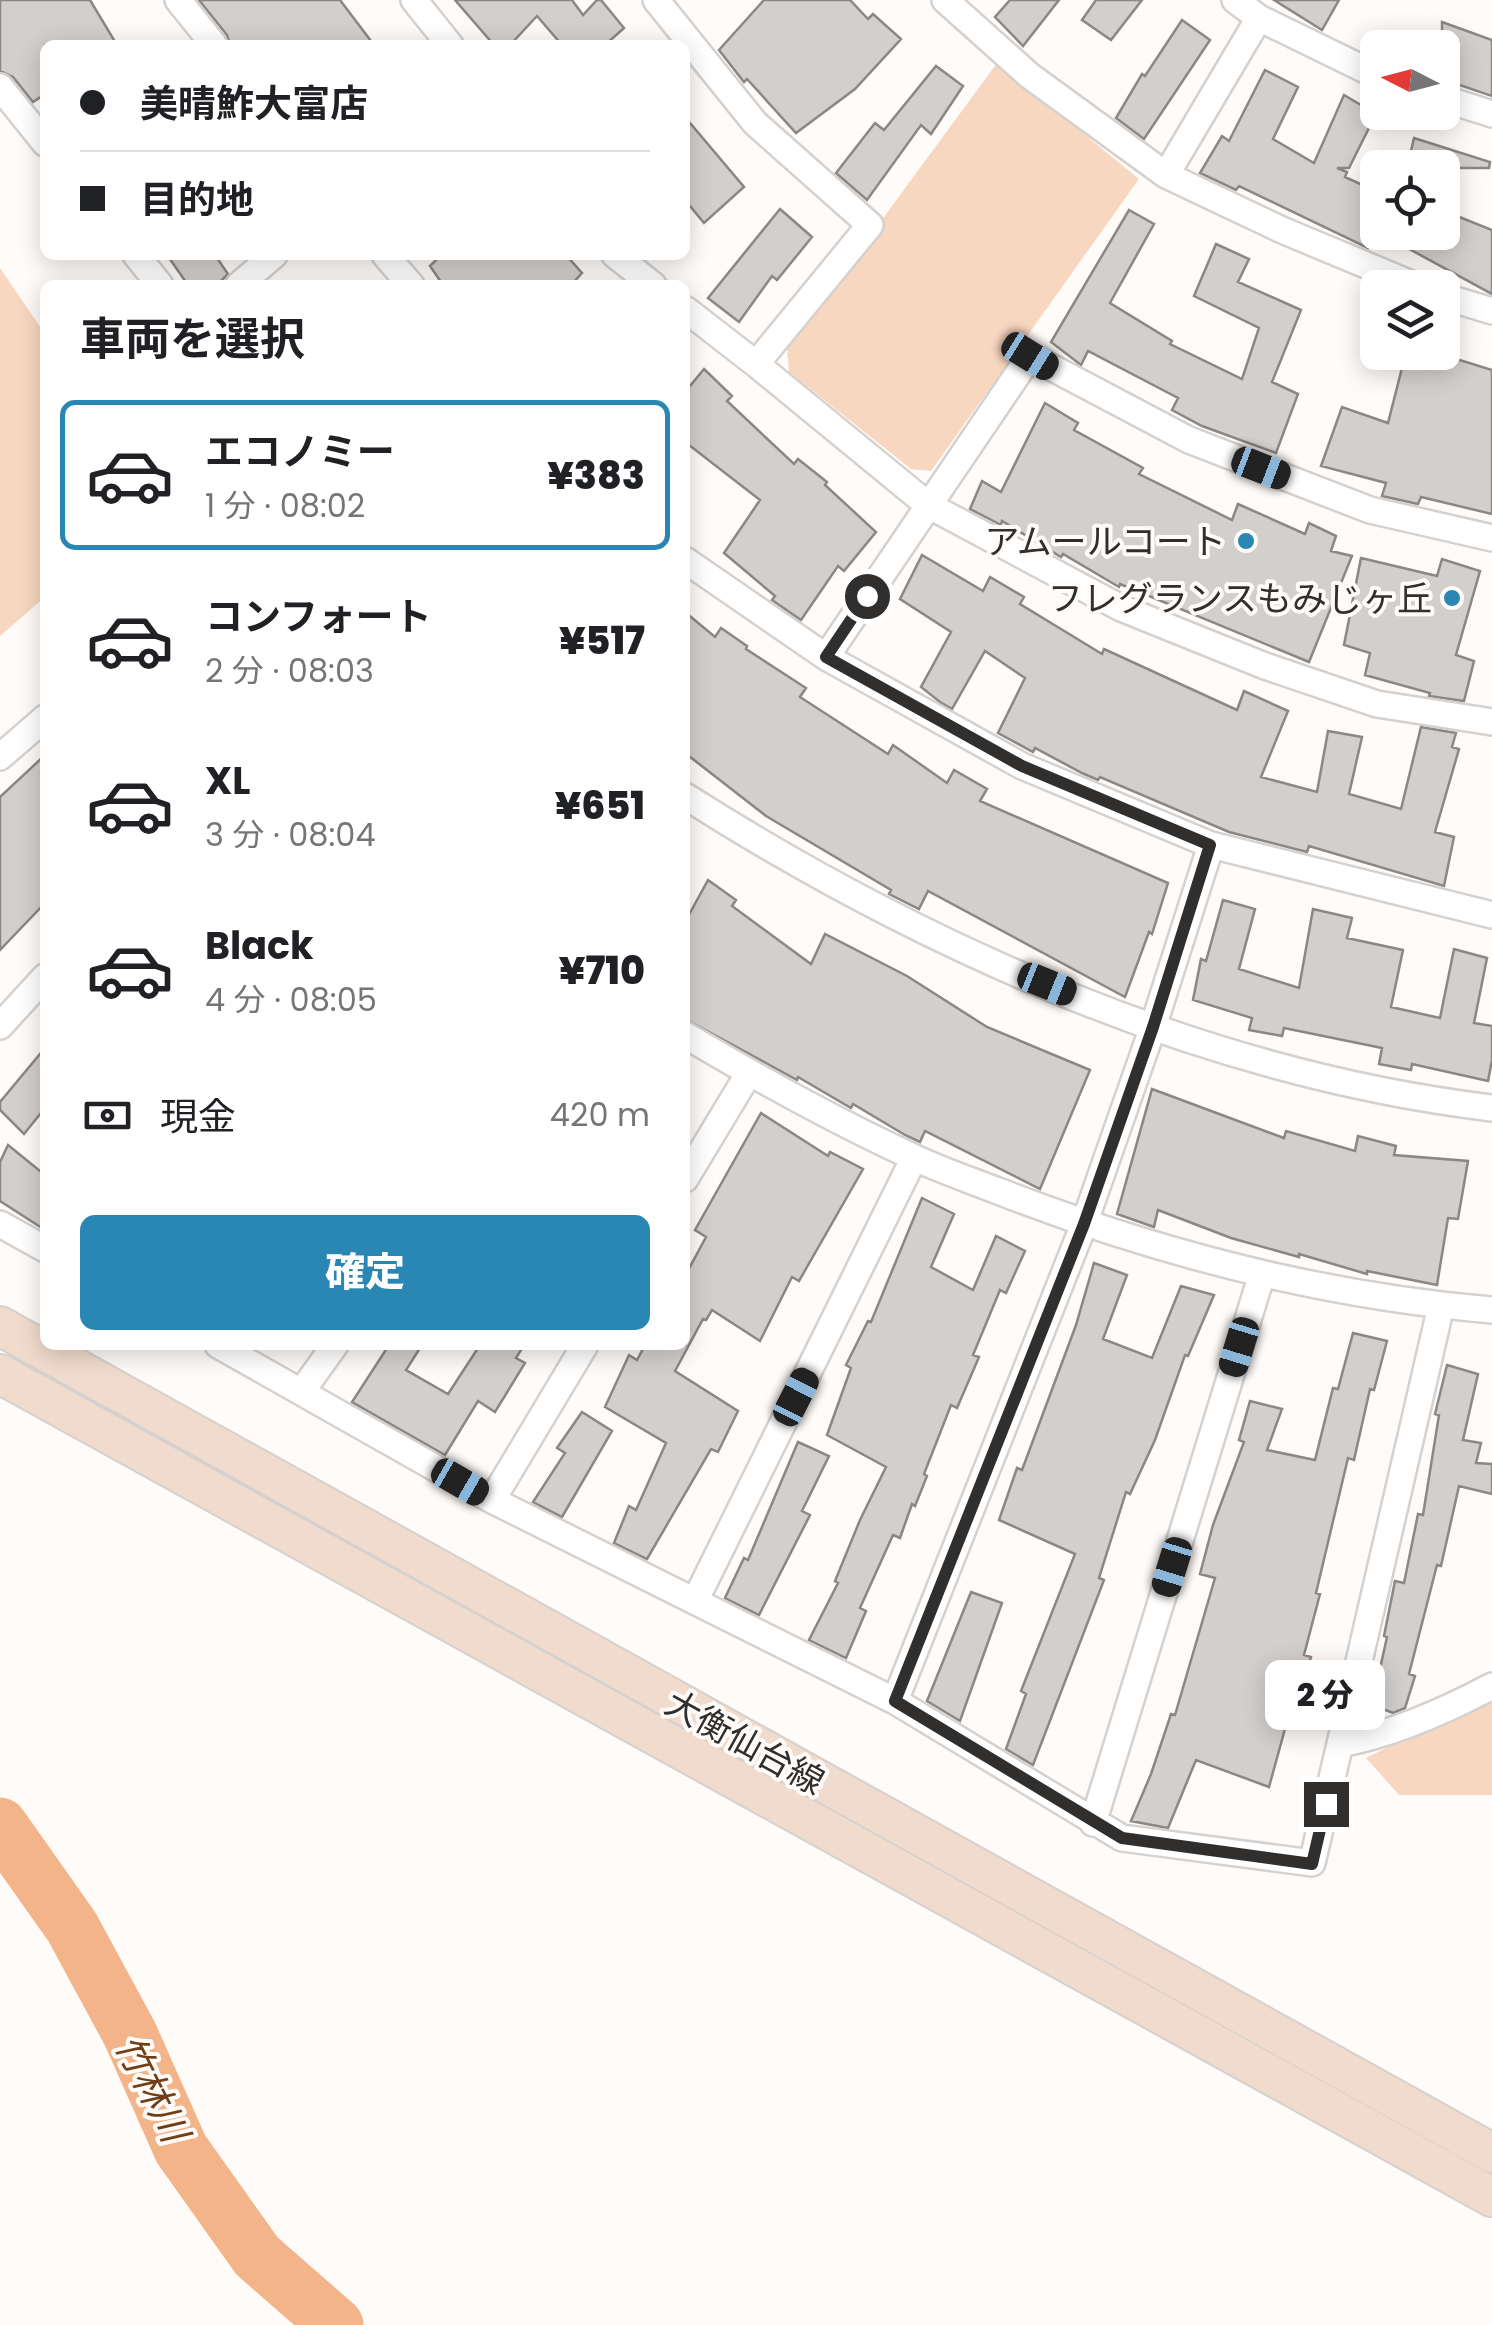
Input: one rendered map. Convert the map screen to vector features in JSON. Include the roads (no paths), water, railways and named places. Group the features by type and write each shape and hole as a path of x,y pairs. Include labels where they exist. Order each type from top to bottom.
{"main road":[{"name":"大衡仙台線","path":"0,1326 40,1348"},
{"name":"大衡仙台線","path":"43,1350 1492,2153"},
{"name":"大衡仙台線","path":"0,1374 1492,2198"}],"street":[{"path":"178,0 210,40"},
{"path":"414,0 446,40"},
{"path":"656,0 688,40"},
{"path":"945,0 1030,76 1166,175 1378,270"},
{"path":"1236,0 1258,18 1360,67"},
{"path":"1166,175 1258,18"},
{"path":"690,43 755,124 870,225 756,364"},
{"path":"0,87 40,137"},
{"path":"1460,104 1492,114"},
{"path":"140,260 156,280"},
{"path":"245,280 268,260"},
{"path":"389,260 407,280"},
{"path":"621,260 647,280"},
{"path":"1460,302 1492,312"},
{"path":"690,314 928,505 1120,608 1265,666 1378,704 1492,722"},
{"path":"826,657 1030,356 1188,440 1370,510 1492,538"},
{"path":"690,563 826,657 1022,766 1210,845 1492,916"},
{"path":"0,757 40,722"},
{"path":"690,799 757,842 976,956 1153,1027 1337,1081 1492,1108"},
{"path":"895,1701 1084,1224 1153,1027 1210,845"},
{"path":"0,1026 40,982"},
{"path":"690,1038 749,1073 914,1158 1084,1224 1262,1274 1442,1306 1492,1310"},
{"path":"690,1171 749,1073"},
{"path":"695,1601 914,1158"},
{"path":"0,1224 40,1246"},
{"path":"1094,1824 1262,1274"},
{"path":"227,1350 492,1500 895,1701 1122,1838 1312,1864 1442,1306"},
{"path":"302,1392 331,1350"},
{"path":"492,1500 582,1350"},
{"path":"1340,1744 1373,1738 1492,1686"}],"waterway":[{"name":"竹林川","path":"0,1825 72,1927 130,2034 181,2149 257,2256 336,2325"}],"place":[{"name":"アムールコート","path":"1246,541"},
{"name":"フレグランスもみじヶ丘","path":"1452,598"}]}
